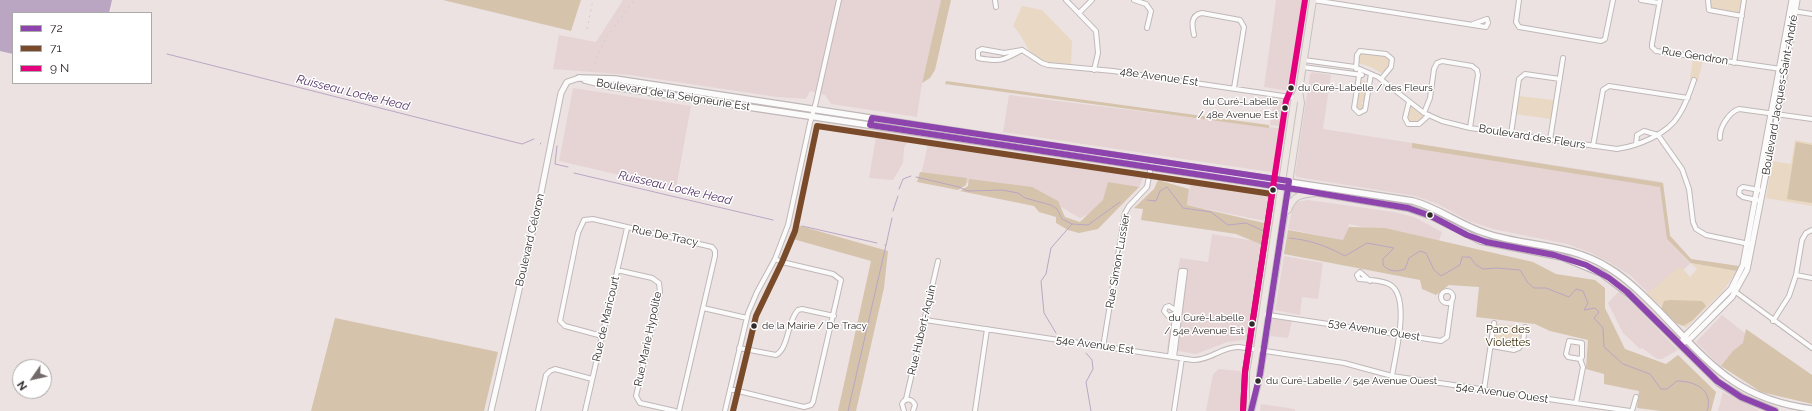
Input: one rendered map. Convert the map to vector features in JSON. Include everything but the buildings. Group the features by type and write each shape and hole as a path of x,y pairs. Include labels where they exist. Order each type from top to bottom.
{"main road":[{"path":"1251,411 1253,398 1253,373 1285,188 1313,0"},
{"name":"Boulevard de la Seigneurie Est","path":"579,78 610,78 1011,140 1286,180 1401,198 1422,203 1486,233 1558,247 1582,254 1603,264 1624,278 1712,365 1733,382 1756,395 1777,403 1812,409"},
{"name":"Boulevard de la Seigneurie Est","path":"579,78 608,86 690,99 1399,206 1438,220 1481,241 1554,255 1579,262 1605,275 1625,290 1710,375 1728,389 1748,401 1775,411"},
{"path":"639,91 640,83"},
{"path":"690,99 691,91"},
{"path":"704,101 706,93"},
{"path":"736,106 737,97"},
{"path":"748,108 749,99"},
{"path":"946,137 948,130"},
{"path":"1010,147 1011,140"},
{"path":"1095,160 1096,152"},
{"path":"1187,174 1188,165"},
{"path":"1253,398 1260,376 1264,350 1283,220 1285,188"},
{"path":"1283,220 1294,198 1300,195 1316,193"},
{"path":"1438,220 1442,212"},
{"path":"1527,250 1528,241"},
{"path":"1579,262 1582,254"},
{"path":"1775,411 1777,403"}],"street":[{"path":"725,411 747,318 757,292 775,259 789,221 811,117 839,0"},
{"path":"995,0 996,7"},
{"path":"1066,0 1096,30 1098,53 1094,70"},
{"path":"1079,13 1092,0"},
{"path":"1134,0 1146,4 1151,11 1147,28"},
{"path":"1313,0 1473,24"},
{"path":"1519,0 1516,22 1520,27 1601,41 1605,39 1612,0"},
{"path":"1641,0 1659,2"},
{"path":"1708,0 1709,10 1742,16"},
{"path":"1734,63 1744,0"},
{"name":"Boulevard Jacques-Saint-André","path":"1680,345 1733,291 1747,270 1760,190 1783,70 1792,11 1792,0"},
{"name":"Boulevard Jacques-Saint-André","path":"1792,11 1797,0"},
{"name":"Rue Gendron","path":"1659,2 1652,44 1652,47 1656,51 1783,70"},
{"path":"1792,11 1812,14"},
{"path":"1194,35 1192,25 1193,18 1198,13 1240,20 1244,27 1234,88"},
{"path":"982,49 1004,53 1022,50 1002,61 996,62 978,58 976,55 978,51 982,49"},
{"name":"48e Avenue Est","path":"1022,50 1042,63 1113,71 1298,98"},
{"path":"1355,67 1357,55 1360,51 1388,54 1391,57 1392,64 1381,78"},
{"path":"1550,140 1563,58"},
{"name":"Boulevard des Fleurs","path":"1304,60 1355,67 1360,72"},
{"path":"1424,113 1430,98 1434,69 1437,63 1442,61 1472,66 1477,70 1478,75 1470,128"},
{"name":"Boulevard des Fleurs","path":"1303,67 1371,74 1381,78 1424,113 1442,121 1470,128 1593,146 1617,148 1636,144 1658,135 1678,117 1688,98 1694,80"},
{"path":"1360,72 1354,108 1356,112 1361,114 1366,108 1371,74"},
{"path":"1511,134 1519,79 1524,74 1560,79"},
{"name":"Boulevard Céloron","path":"491,411 538,208 562,93 567,82 579,78"},
{"path":"1593,146 1600,100 1603,90 1609,86 1688,98"},
{"path":"1409,102 1405,118 1408,124 1419,124 1429,115"},
{"path":"1720,138 1721,130 1730,115 1736,109 1812,119"},
{"path":"1636,144 1637,135 1640,132 1648,131 1658,135 1682,169 1686,179 1696,229 1706,235 1751,244"},
{"name":"Rue Simon-Lussier","path":"1103,347 1125,214 1129,206 1147,187 1152,160"},
{"name":"Boulevard Jacques-Saint-André","path":"1759,200 1741,197 1739,191 1743,187 1760,190"},
{"path":"602,336 565,326 560,320 578,232 584,220 593,219 626,228"},
{"name":"Rue de Maricourt","path":"585,411 618,270 626,228"},
{"name":"Rue De Tracy","path":"626,228 712,247 715,251 679,411"},
{"path":"1773,321 1788,296 1796,275 1802,240 1806,233 1812,230"},
{"path":"730,390 804,407 811,405 834,316 841,280 838,276 775,259"},
{"name":"Rue Hubert-Aquin","path":"904,411 902,404 906,400 938,262"},
{"name":"Rue Marie Hypolite","path":"618,270 652,278 659,283 660,292 636,396 640,403 675,411"},
{"path":"1796,275 1812,278"},
{"path":"1172,357 1176,312 1179,303 1182,278"},
{"path":"1370,281 1388,284 1396,291 1400,305 1399,334 1392,376"},
{"path":"1733,291 1812,348"},
{"name":"53e Avenue Ouest","path":"1262,314 1444,340 1446,337 1452,300"},
{"path":"703,308 747,318"},
{"path":"739,348 776,355 782,350 791,322 798,310 834,316"},
{"name":"54e Avenue Est","path":"925,320 1199,360 1235,346 1264,350"},
{"path":"1484,390 1492,346 1494,323"},
{"path":"1492,346 1514,350 1519,348 1523,342 1525,327"},
{"path":"975,411 987,329"},
{"path":"1580,359 1568,357 1566,354 1569,341 1582,343 1584,345 1582,357 1580,359 1583,367 1576,403 1631,411 1636,397"},
{"name":"54e Avenue Ouest","path":"1264,350 1344,363 1392,376 1576,403"},
{"path":"1174,411 1182,358"},
{"path":"538,411 546,375 550,371 555,369 592,379"},
{"path":"906,400 911,400 914,402 915,406 913,411"}],"shaded area":[{"path":"0,0 112,0 109,12 12,12 12,54 0,51"},
{"path":"443,0 581,0 571,31"},
{"path":"623,0 941,0 922,83 917,117 831,104 825,95 810,91 806,99 777,97 630,75 553,69 559,35 596,42"},
{"path":"941,0 951,0 935,70 930,78 922,83"},
{"path":"1276,0 1305,0 1291,90 1289,91 1264,87"},
{"path":"1312,72 1331,75 1323,129 1662,182 1670,235 1693,261 1653,298 1631,276 1609,262 1589,252 1567,244 1493,229 1469,221 1438,204 1415,196 1297,177 1295,174 1310,74"},
{"path":"946,81 1269,125 1269,128 945,84"},
{"path":"573,88 691,106 676,188 559,161"},
{"path":"1009,95 1285,129 1278,170 1277,173 1003,132"},
{"path":"1274,99 1289,102 1286,127 1270,125"},
{"path":"877,131 910,137 904,148 903,163 893,180 869,178"},
{"path":"929,140 1144,175 1139,188 1131,195 1107,191 1105,207 1080,218 1042,196 921,175"},
{"path":"1796,142 1812,145 1812,203 1787,199"},
{"path":"1412,143 1663,183 1670,236 1691,259 1739,266 1737,271 1691,263 1667,239 1660,187 1412,148"},
{"path":"920,172 967,178 966,185 958,190 917,182"},
{"path":"969,179 1032,187 1058,201 1065,217 1080,222 1103,200 1108,182 1139,187 1098,229 1079,233 1068,230 1056,223 1056,217 1039,212 1034,206 960,191 968,186"},
{"path":"1191,179 1274,193 1270,222 1187,205"},
{"path":"1158,180 1189,189 1187,205 1268,224 1265,246 1236,234 1141,220 1143,209 1134,208 1154,189"},
{"path":"1308,200 1394,212 1414,217 1442,232 1438,243 1349,224 1346,241 1288,229 1293,206 1296,202"},
{"path":"797,225 888,251 884,288 856,411 838,411 871,261 793,239"},
{"path":"1349,227 1385,228 1533,262 1556,274 1595,280 1605,288 1605,308 1625,349 1666,364 1678,355 1716,392 1711,411 1661,411 1637,408 1639,391 1604,384 1604,374 1586,369 1588,340 1550,331 1535,324 1476,317 1479,287 1449,285 1436,295 1422,289 1420,280 1284,254 1288,230 1343,240"},
{"path":"1212,234 1267,243 1253,339 1227,342 1196,354 1167,349 1180,258 1208,262"},
{"path":"1284,256 1323,263 1318,299 1302,297 1300,315 1275,310"},
{"path":"1619,291 1678,350 1662,359 1657,359 1642,348 1640,349 1623,333 1608,303"},
{"path":"1664,301 1702,301 1706,306 1693,320 1683,326 1676,323 1661,309"},
{"path":"1722,315 1751,338 1722,368 1696,342"},
{"path":"335,318 498,352 484,411 311,411"},
{"path":"1273,318 1292,321 1288,338 1270,336"},
{"path":"1746,329 1812,375 1812,404 1761,392 1721,366 1733,351 1743,343"},
{"path":"1219,369 1248,372 1243,411 1206,411 1213,374"},
{"path":"1723,392 1742,402 1761,411 1718,411"},
{"path":"1261,404 1295,409 1295,411 1260,411"}],"green space":[{"path":"1709,0 1741,0 1739,13 1711,9"},
{"path":"1022,6 1042,10 1072,41 1071,66 1040,61 1032,55 1022,37 1013,26"},
{"path":"1362,53 1386,56 1390,60 1388,68 1381,73 1371,67 1358,63 1359,56"},
{"path":"1693,59 1703,60 1698,81 1690,79"},
{"path":"1364,80 1367,84 1366,89 1364,89 1366,92 1364,102 1361,104 1364,105 1359,112 1356,108 1357,103 1360,102 1357,101 1359,90 1362,91 1362,89 1359,88 1360,83"},
{"path":"1519,96 1554,100 1551,119 1515,114"},
{"path":"1411,106 1424,117 1418,121 1408,122 1407,118"},
{"path":"1795,140 1812,143 1812,206 1766,198 1772,161 1791,164"},
{"path":"1691,263 1737,271 1723,291 1686,328 1647,294 1680,266 1690,277 1697,269"},
{"name":"Parc des Violettes","path":"1494,324 1524,326 1523,341 1519,347 1514,349 1492,346"}],"waterway":[{"name":"Ruisseau Locke Head","path":"167,54 522,144 534,139"},
{"name":"Ruisseau Locke Head","path":"557,146 555,164 568,167"},
{"name":"Ruisseau Locke Head","path":"574,173 773,220"},
{"name":"Ruisseau Locke Head","path":"899,189 903,179 911,176"},
{"name":"Ruisseau Locke Head","path":"916,177 959,187 968,191 1002,190 1018,193 1025,198 1051,205 1057,209 1062,219 1072,224 1088,225 1120,202"},
{"name":"Ruisseau Locke Head","path":"1147,200 1156,201 1160,191 1167,187 1183,208 1211,212 1228,225 1246,223 1268,233"},
{"name":"Ruisseau Locke Head","path":"893,211 898,196"},
{"name":"Ruisseau Locke Head","path":"885,245 892,218"},
{"path":"1056,333 1044,313 1041,281 1046,274 1051,248 1072,224"},
{"name":"Ruisseau Locke Head","path":"802,226 877,243"},
{"name":"Ruisseau Locke Head","path":"1289,238 1318,244 1345,256 1367,243 1394,248 1383,259 1383,265 1393,271 1405,269 1409,258 1420,251 1426,253 1434,270 1441,276 1460,265 1462,257 1470,257 1476,265 1483,269 1497,268 1520,270 1528,283 1534,288 1546,288 1569,297 1576,289 1583,291 1588,303 1584,310 1595,308 1599,312 1594,318 1603,328 1604,347 1623,364 1650,374 1661,389 1667,389 1677,381 1684,381 1701,388 1708,397 1707,411"},
{"path":"848,411 886,245"},
{"path":"1086,353 1092,360 1093,369 1086,382 1091,411"}],"railway":[{"path":"587,29 593,0"},
{"path":"595,64 602,46 634,0"}],"transit line":[{"path":"1243,411 1245,372 1286,101 1291,89 1305,0"},
{"name":"72","path":"872,118 1289,181 1288,188 870,125 872,118"},
{"name":"71","path":"733,411 756,316 795,231 817,126 1272,194 1245,372 1243,411"},
{"name":"72","path":"1251,411 1260,374 1288,188"},
{"name":"72","path":"1288,188 1408,208 1431,216 1467,235 1486,242 1554,255 1586,265 1609,278 1627,292 1717,381 1741,397 1775,411"}],"place":[{"name":"du Curé-Labelle / des Fleurs","path":"1291,88"},
{"name":"du Curé-Labelle / 48e Avenue Est","path":"1285,108"},
{"name":"du Curé-Labelle / 54e Avenue Est","path":"1252,324"},
{"name":"de la Mairie / De Tracy","path":"754,326"},
{"name":"du Curé-Labelle / 54e Avenue Ouest","path":"1258,381"}]}
